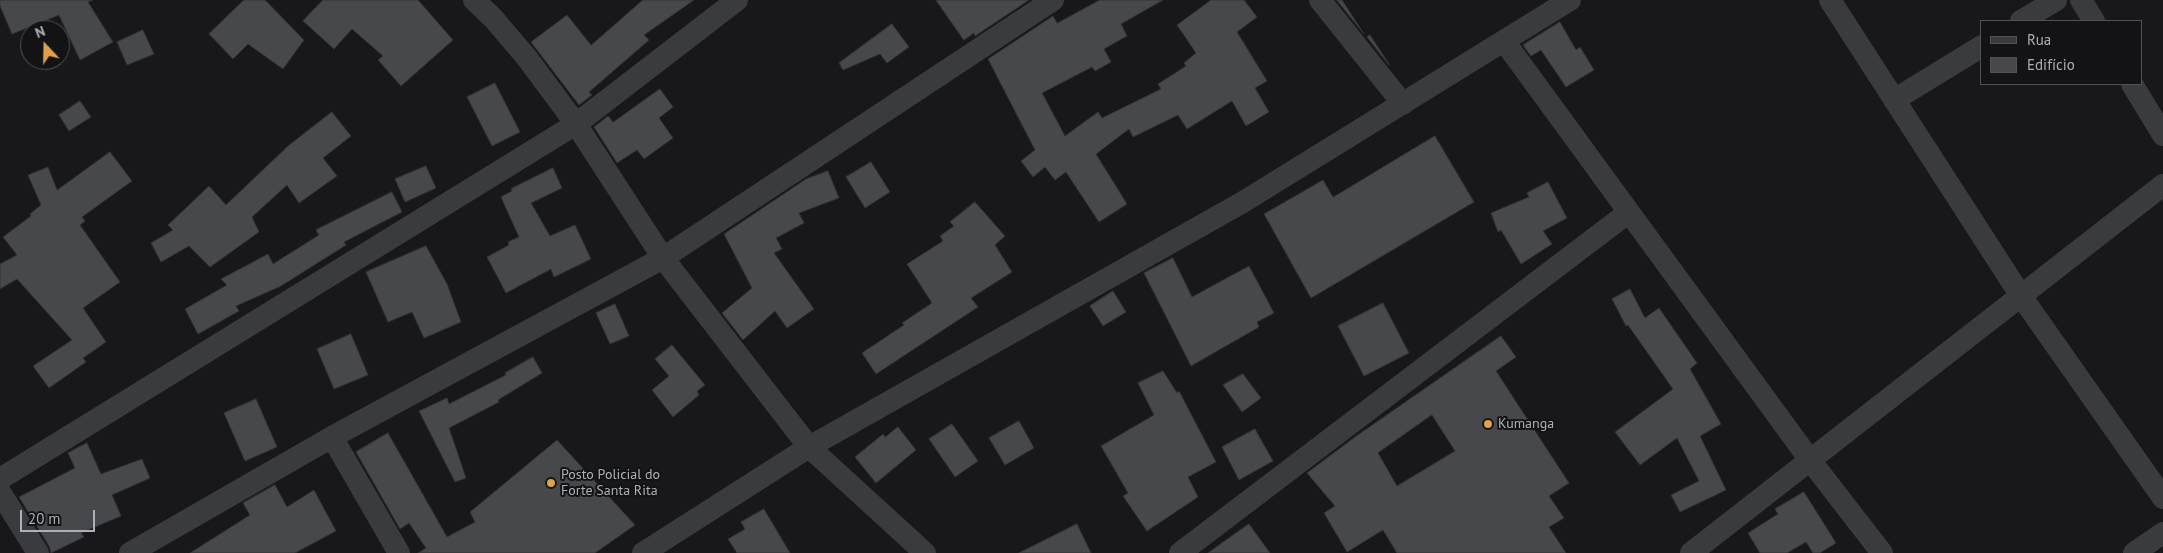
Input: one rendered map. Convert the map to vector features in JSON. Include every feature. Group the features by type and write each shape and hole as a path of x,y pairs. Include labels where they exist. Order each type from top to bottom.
{"street":[{"path":"474,0 493,18 527,58 576,124 663,258 809,447 925,553"},
{"path":"0,478 576,124 737,0"},
{"path":"130,553 332,437 663,258 1053,0"},
{"path":"1320,0 1403,104"},
{"path":"643,553 809,447 1243,202 1570,0"},
{"path":"1830,0 2021,296 2163,498"},
{"path":"2023,20 2056,0"},
{"path":"2081,0 2093,20"},
{"path":"1504,41 1810,460 1882,553"},
{"path":"1894,100 1980,47"},
{"path":"2133,85 2163,135"},
{"path":"1691,553 2163,185"},
{"path":"1180,553 1629,212"},
{"path":"332,437 399,553"},
{"path":"0,492 38,553"},
{"path":"2134,553 2163,533"}],"building":[{"path":"0,0 93,0 88,2 113,42 80,60 70,39 70,20 61,20 59,15 47,20 20,20 20,31 12,34 0,6"},
{"path":"244,0 265,0 304,40 283,69 248,44 233,59 209,34"},
{"path":"323,0 418,0 453,40 401,86 378,60 383,56 352,29 334,49 303,21"},
{"path":"643,0 694,0 644,35 649,40 589,92 592,95 579,105 531,42 567,15 591,45"},
{"path":"936,0 1029,0 975,36 974,33 964,40"},
{"path":"1100,0 1163,0 1121,24 1127,36 1104,49 1111,62 1095,71 1092,67 1042,93 1065,136 1098,112 1102,118 1161,89 1158,84 1186,66 1184,63 1196,53 1177,25 1211,0 1244,0 1257,17 1237,32 1267,81 1255,88 1269,112 1246,126 1232,101 1187,129 1178,115 1133,137 1129,129 1096,154 1127,204 1099,222 1066,172 1055,180 1045,167 1033,177 1021,161 1035,150 988,59 1053,16 1057,23"},
{"path":"1337,0 1342,0 1364,34"},
{"path":"1560,22 1576,50 1580,47 1594,70 1566,87 1541,50 1531,56 1523,45"},
{"path":"892,24 909,47 887,63 880,54 843,70 839,63"},
{"path":"143,30 154,54 127,65 117,42"},
{"path":"1370,35 1389,64 1389,65 1367,37"},
{"path":"495,83 520,132 492,146 467,97"},
{"path":"660,89 673,107 659,118 673,138 644,159 637,150 617,163 594,127 608,116 613,122"},
{"path":"80,101 91,117 69,131 59,115"},
{"path":"332,112 351,136 323,158 337,176 299,203 287,185 252,217 259,232 210,267 189,246 161,262 151,243 173,230 168,225 209,186 226,205 288,146"},
{"path":"1435,136 1474,202 1311,298 1264,214 1323,180 1333,197"},
{"path":"110,152 132,181 82,217 85,221 80,225 120,282 83,308 106,342 83,358 86,362 49,388 33,366 72,340 17,279 0,289 0,264 17,255 3,237 31,216 30,214 41,205 28,175 48,167 57,190"},
{"path":"871,162 890,192 865,208 846,177"},
{"path":"426,166 436,188 405,202 395,179"},
{"path":"553,168 562,188 531,203 550,236 575,225 591,259 554,277 551,269 506,293 487,257 509,245 508,242 519,237 501,197 512,191 511,189"},
{"path":"828,171 839,198 799,213 804,223 776,238 782,249 774,253 814,309 787,328 775,311 743,340 722,313 752,288 724,234 806,179"},
{"path":"1548,182 1567,218 1543,231 1552,244 1521,264 1501,230 1498,232 1491,213 1529,197 1527,193"},
{"path":"392,192 402,212 344,242 346,245 281,286 236,306 239,311 198,334 185,309 227,285 221,279 268,254 273,264 319,235 316,230"},
{"path":"975,202 1005,236 995,245 1012,272 971,298 978,307 876,374 862,353 904,325 902,323 932,303 907,264 943,241 940,236 954,226 950,222"},
{"path":"426,246 447,284 461,322 424,338 412,312 388,322 366,272"},
{"path":"1173,258 1192,297 1249,266 1274,313 1257,322 1259,327 1191,366 1144,273"},
{"path":"1630,289 1645,318 1659,308 1697,363 1690,369 1721,424 1700,436 1726,490 1680,512 1671,495 1699,481 1677,438 1640,465 1615,432 1673,389 1628,325 1626,326 1612,299"},
{"path":"1113,291 1126,312 1103,326 1090,306"},
{"path":"1383,303 1409,353 1364,376 1338,326"},
{"path":"615,304 629,336 610,344 596,313"},
{"path":"351,334 368,375 334,389 317,349"},
{"path":"1501,336 1516,357 1496,371 1569,483 1549,496 1564,518 1549,527 1566,553 1397,553 1383,530 1347,552 1324,513 1335,506 1307,473 1355,437","holes":["1432,415 1455,451 1397,486 1378,453"]},
{"path":"672,345 705,385 697,391 699,395 673,417 652,390 669,376 655,359"},
{"path":"533,357 542,373 498,400 499,402 449,428 466,478 455,482 419,411 447,398 449,404 506,375 505,373"},
{"path":"1163,371 1177,393 1179,391 1216,462 1188,477 1198,497 1147,531 1123,496 1128,493 1101,446 1154,415 1138,383"},
{"path":"1243,374 1261,398 1242,412 1223,385"},
{"path":"256,399 277,447 245,461 224,413"},
{"path":"1019,421 1034,448 1005,465 989,438"},
{"path":"952,424 978,461 955,477 929,439"},
{"path":"898,427 916,450 876,483 855,457 883,434 885,437"},
{"path":"1255,429 1273,461 1239,480 1222,447"},
{"name":"Posto Policial do Forte Santa Rita","path":"388,433 447,537 475,522 470,512 557,440 635,525 595,553 418,553 426,548 409,523 400,529 356,452"},
{"path":"87,443 101,474 142,459 150,478 112,495 121,516 81,533 84,537 51,553 49,546 19,497 75,468 68,453"},
{"path":"275,485 287,507 314,490 336,531 295,553 190,553 250,515 243,503"},
{"path":"1804,492 1836,543 1820,553 1813,553 1806,542 1787,553 1760,553 1748,533 1778,514 1775,509"},
{"path":"764,509 790,553 737,553 728,539 745,529 741,522"},
{"path":"1077,524 1091,553 1019,553"},
{"path":"1249,524 1270,553 1208,553"}],"place":[{"name":"Kumanga","path":"1488,424"},
{"name":"Posto Policial do Forte Santa Rita","path":"551,483"}]}
